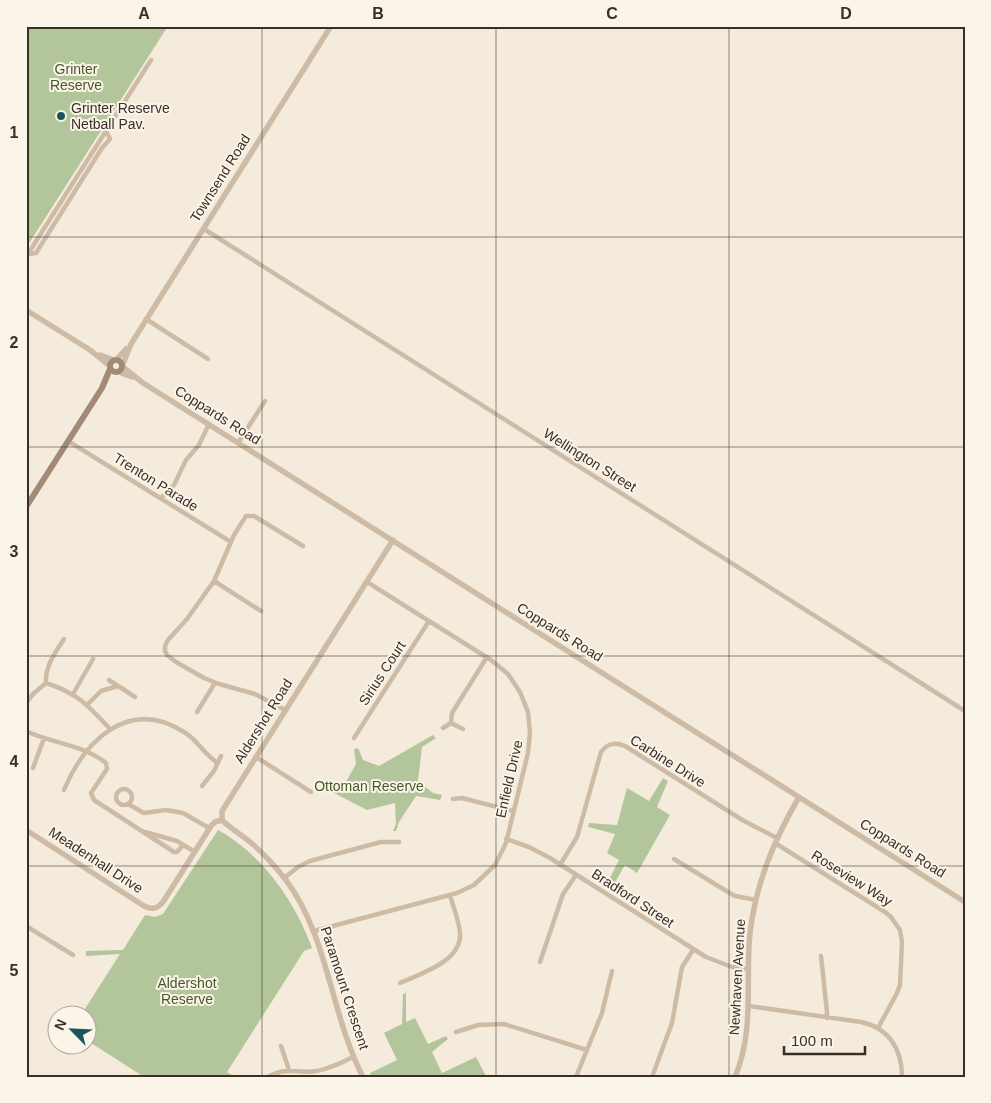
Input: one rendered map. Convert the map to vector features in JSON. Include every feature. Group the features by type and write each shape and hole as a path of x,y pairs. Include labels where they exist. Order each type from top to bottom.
{"main road":[{"name":"Townsend Road","path":"26,507 116,366"}],"street":[{"name":"Townsend Road","path":"116,366 330,26"},
{"path":"27,256 151,60"},
{"name":"Wellington Street","path":"204,229 965,711"},
{"name":"Coppards Road","path":"26,310 965,902"},
{"path":"146,319 208,358"},
{"path":"238,443 266,401"},
{"path":"161,498 174,485 186,460 199,445 209,424"},
{"name":"Trenton Parade","path":"68,441 231,542"},
{"path":"285,710 255,694 215,683 176,662 167,655 165,646 193,612 214,581 244,518 250,515 257,518 303,546"},
{"name":"Aldershot Road","path":"222,820 225,806 393,540"},
{"path":"214,581 261,611"},
{"name":"Enfield Drive","path":"314,931 450,895 465,890 482,879 499,858 506,840 530,742 528,712 520,692 512,679 499,666 367,582"},
{"name":"Sirius Court","path":"354,738 429,621"},
{"path":"46,683 45,673 64,639"},
{"path":"451,724 452,713 487,657"},
{"path":"73,694 94,659"},
{"path":"109,680 135,697"},
{"path":"46,683 73,694 87,705 110,729"},
{"path":"26,702 46,683"},
{"path":"197,712 215,683"},
{"path":"87,705 101,691 118,686"},
{"path":"64,790 75,767 87,750 110,729 132,721 148,720 163,722 187,733 207,756 218,763"},
{"path":"443,728 451,724 464,729"},
{"path":"26,732 87,750 100,758 107,766 91,793 92,798 176,852 183,845"},
{"path":"34,768 44,738"},
{"name":"Carbine Drive","path":"560,865 572,848 580,831 601,752 604,748 613,744 625,746 776,841"},
{"path":"202,786 221,756"},
{"path":"256,757 311,792"},
{"name":"Newhaven Avenue","path":"735,1077 746,1041 750,934 756,900 766,865 776,841 799,797"},
{"path":"453,799 462,798 513,811"},
{"path":"128,804 144,813 166,810 184,813 209,828"},
{"path":"144,832 183,845 195,852 209,828 222,820"},
{"name":"Paramount Crescent","path":"222,820 251,843 284,878 298,898 314,931 336,1011 363,1077"},
{"name":"Meadenhall Drive","path":"26,830 144,906 153,909 162,902 195,852"},
{"path":"159,842 162,837"},
{"name":"Bradford Street","path":"506,840 539,852 706,957 732,967 748,969"},
{"name":"Roseview Way","path":"776,841 885,912 898,926 902,942 899,989 878,1028"},
{"path":"284,878 298,867 310,861 381,842 399,842"},
{"path":"674,859 735,896 756,900"},
{"path":"540,962 563,894 576,875"},
{"path":"400,983 447,960 457,949 460,932 450,895"},
{"path":"26,926 73,955"},
{"path":"652,1077 672,1023 682,968 693,950"},
{"path":"821,956 828,1012 827,1018"},
{"path":"576,1077 602,1013 612,971"},
{"path":"748,1006 861,1022 878,1028 890,1037 900,1055 902,1077"},
{"path":"456,1032 478,1025 504,1024 588,1050"},
{"path":"281,1046 289,1070"},
{"path":"268,1077 283,1070 314,1072 354,1057"}],"green space":[{"name":"Grinter Reserve","path":"26,26 168,26 26,248"},
{"name":"Ottoman Reserve","path":"433,735 436,738 422,747 418,781 433,793 442,795 440,800 416,796 399,822 396,831 393,831 396,824 395,803 367,810 332,792 322,790 321,787 343,787 356,764 354,749 358,748 363,760 379,766"},
{"path":"663,778 668,781 657,807 670,815 637,873 625,865 611,889 606,886 619,860 607,853 615,834 588,827 589,823 617,825 627,788 649,801"},
{"name":"Aldershot Reserve","path":"218,830 234,840 263,865 286,896 305,930 312,948 304,951 227,1072 235,1077 144,1077 98,1047 98,1006 87,1006 120,954 86,956 86,951 123,950 145,915 155,917 163,914"},
{"path":"406,993 406,1022 415,1018 428,1044 446,1036 448,1039 432,1052 442,1073 476,1057 486,1076 372,1077 370,1073 397,1060 384,1033 402,1024 403,994"}],"place":[{"name":"Grinter Reserve Netball Pav.","path":"61,116"}]}
